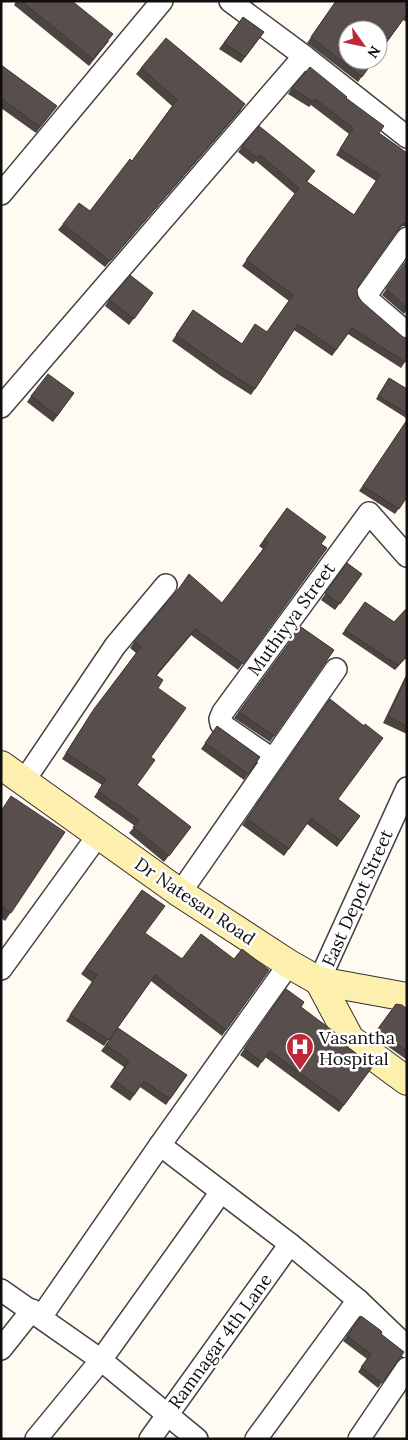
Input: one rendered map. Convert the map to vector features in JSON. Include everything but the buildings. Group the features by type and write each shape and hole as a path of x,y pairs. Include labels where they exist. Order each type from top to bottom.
{"main road":[{"name":"Dr Natesan Road","path":"1,765 180,893 289,964 319,981 407,997"},
{"path":"319,981 350,1038 407,1081"}],"street":[{"path":"1,194 162,1"},
{"path":"230,1 407,136"},
{"path":"1,407 304,56"},
{"path":"407,238 365,297 407,333"},
{"name":"Muthiyya Street","path":"272,759 221,724 222,712 369,512 407,556"},
{"path":"24,781 115,646 166,585"},
{"path":"180,893 336,668"},
{"name":"East Depot Street","path":"319,981 407,788"},
{"path":"1,969 99,834"},
{"path":"1,1349 37,1314 289,964"},
{"path":"160,1145 290,1244 358,1300 407,1348"},
{"path":"36,1439 101,1360 222,1192"},
{"name":"Ramnagar 4th Lane","path":"150,1439 290,1244"},
{"path":"1,1290 101,1360 197,1439"},
{"path":"256,1439 358,1300"},
{"path":"359,1439 407,1368"}],"place":[{"name":"Vasantha Hospital","path":"300,1071"}]}
